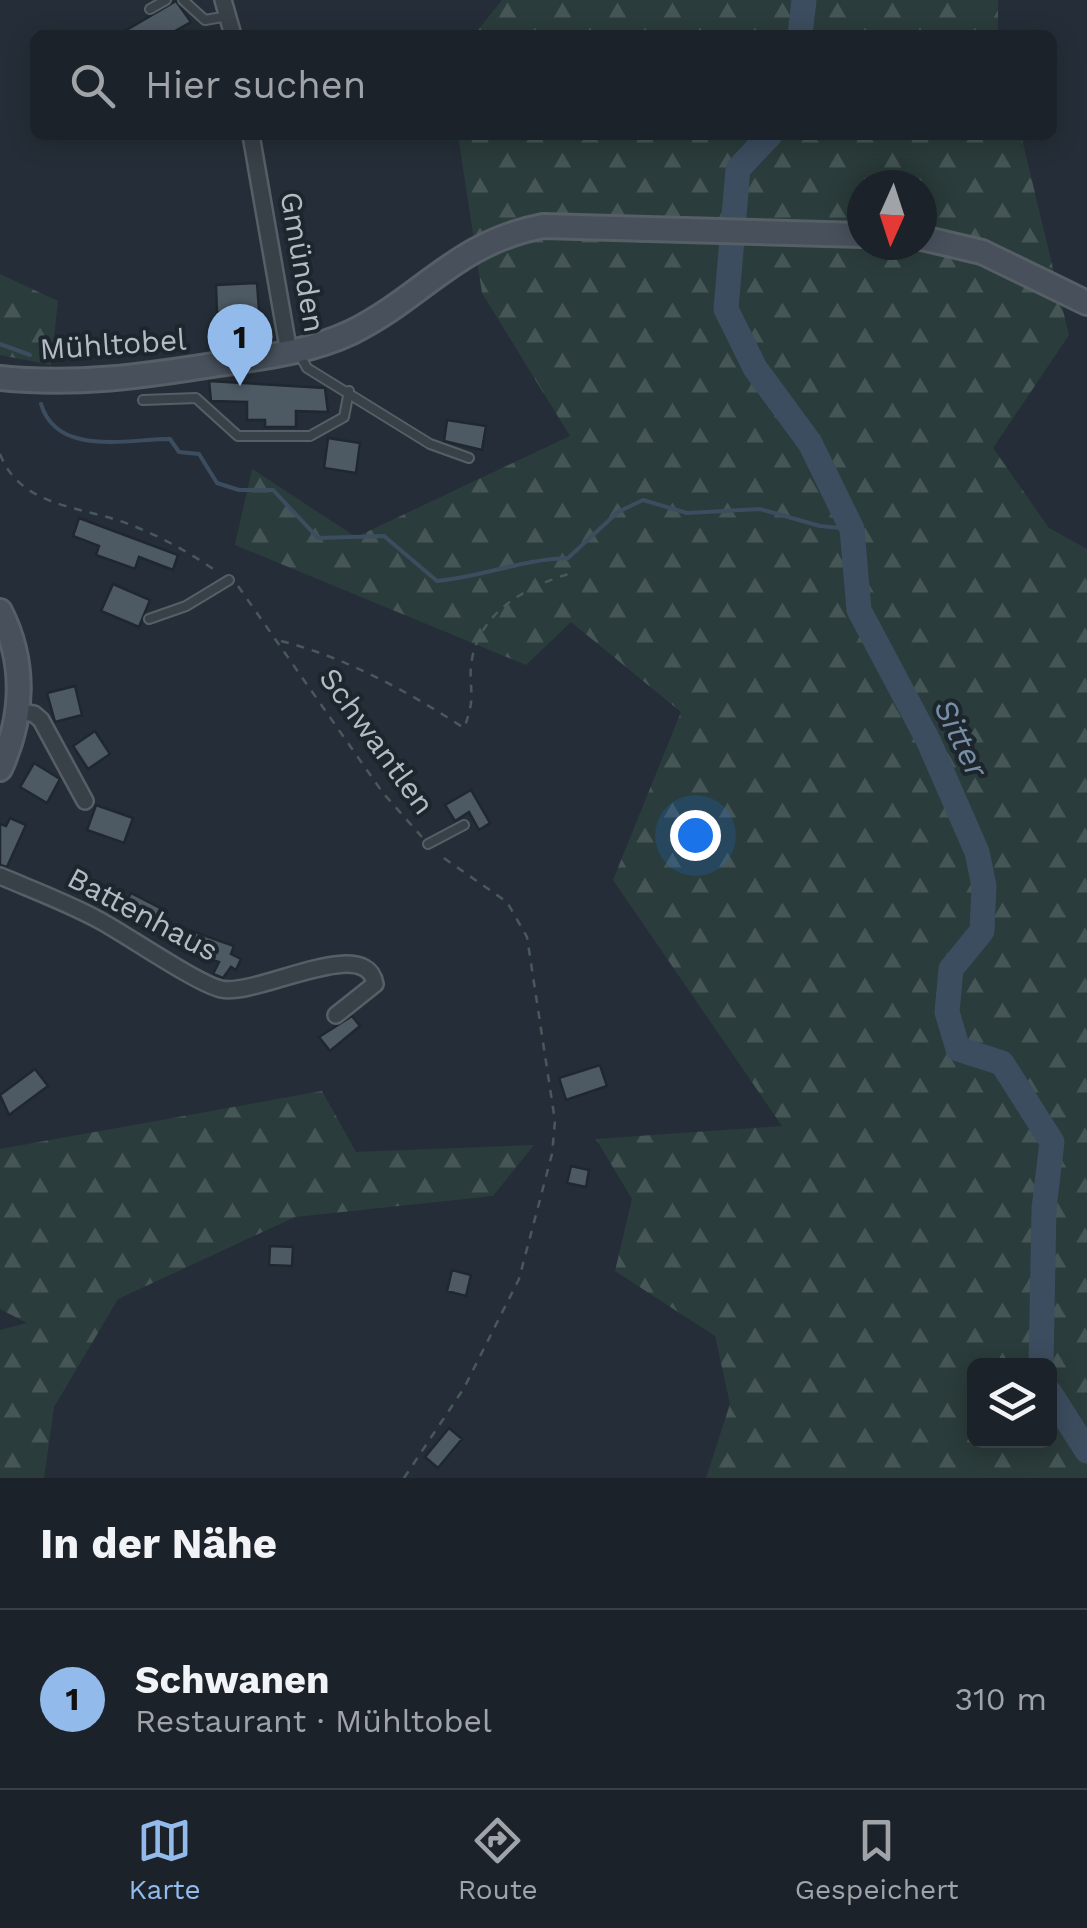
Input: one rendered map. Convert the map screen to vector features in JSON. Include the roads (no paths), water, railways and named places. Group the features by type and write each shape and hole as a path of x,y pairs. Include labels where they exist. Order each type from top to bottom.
{"main road":[{"name":"Gmünden","path":"294,352 374,319 481,245 542,226 847,234"},
{"path":"937,244 982,252 1087,303"},
{"name":"Mühltobel","path":"0,378 106,381 294,352"},
{"path":"0,610 14,647 18,711 0,769"}],"street":[{"path":"223,0 232,30"},
{"name":"Gmünden","path":"252,140 294,352"},
{"path":"18,711 34,714 40,720 85,801"},
{"name":"Battenhaus","path":"0,876 94,917 220,989 251,990 345,960 362,964 373,974 375,984 336,1015"}],"lane":[{"path":"150,9 166,0"},
{"path":"183,0 205,20 228,16"},
{"path":"294,352 306,368 430,444 469,458"},
{"path":"143,400 196,398 238,436 310,436 344,417 349,391"},
{"path":"150,619 186,606 228,580"},
{"path":"428,844 464,825"}],"waterway":[{"name":"Sitter","path":"801,30 804,0"},
{"name":"Sitter","path":"765,140 738,169 726,309 755,368 810,443 852,529 859,610 928,740 977,852 984,886 982,931 951,969 947,1012 958,1049 1002,1063 1052,1142 1044,1208 1041,1358"},
{"path":"0,344 30,355"},
{"path":"41,404 49,421 78,438 115,442 170,439 179,452 199,454 217,483 239,490 273,490 318,538 384,536 437,581 568,558 618,512 643,500 687,513 760,509 820,526 852,529"},
{"name":"Sitter","path":"1057,1404 1087,1451"}],"place":[{"name":"Schwanen","path":"240,386"}]}
